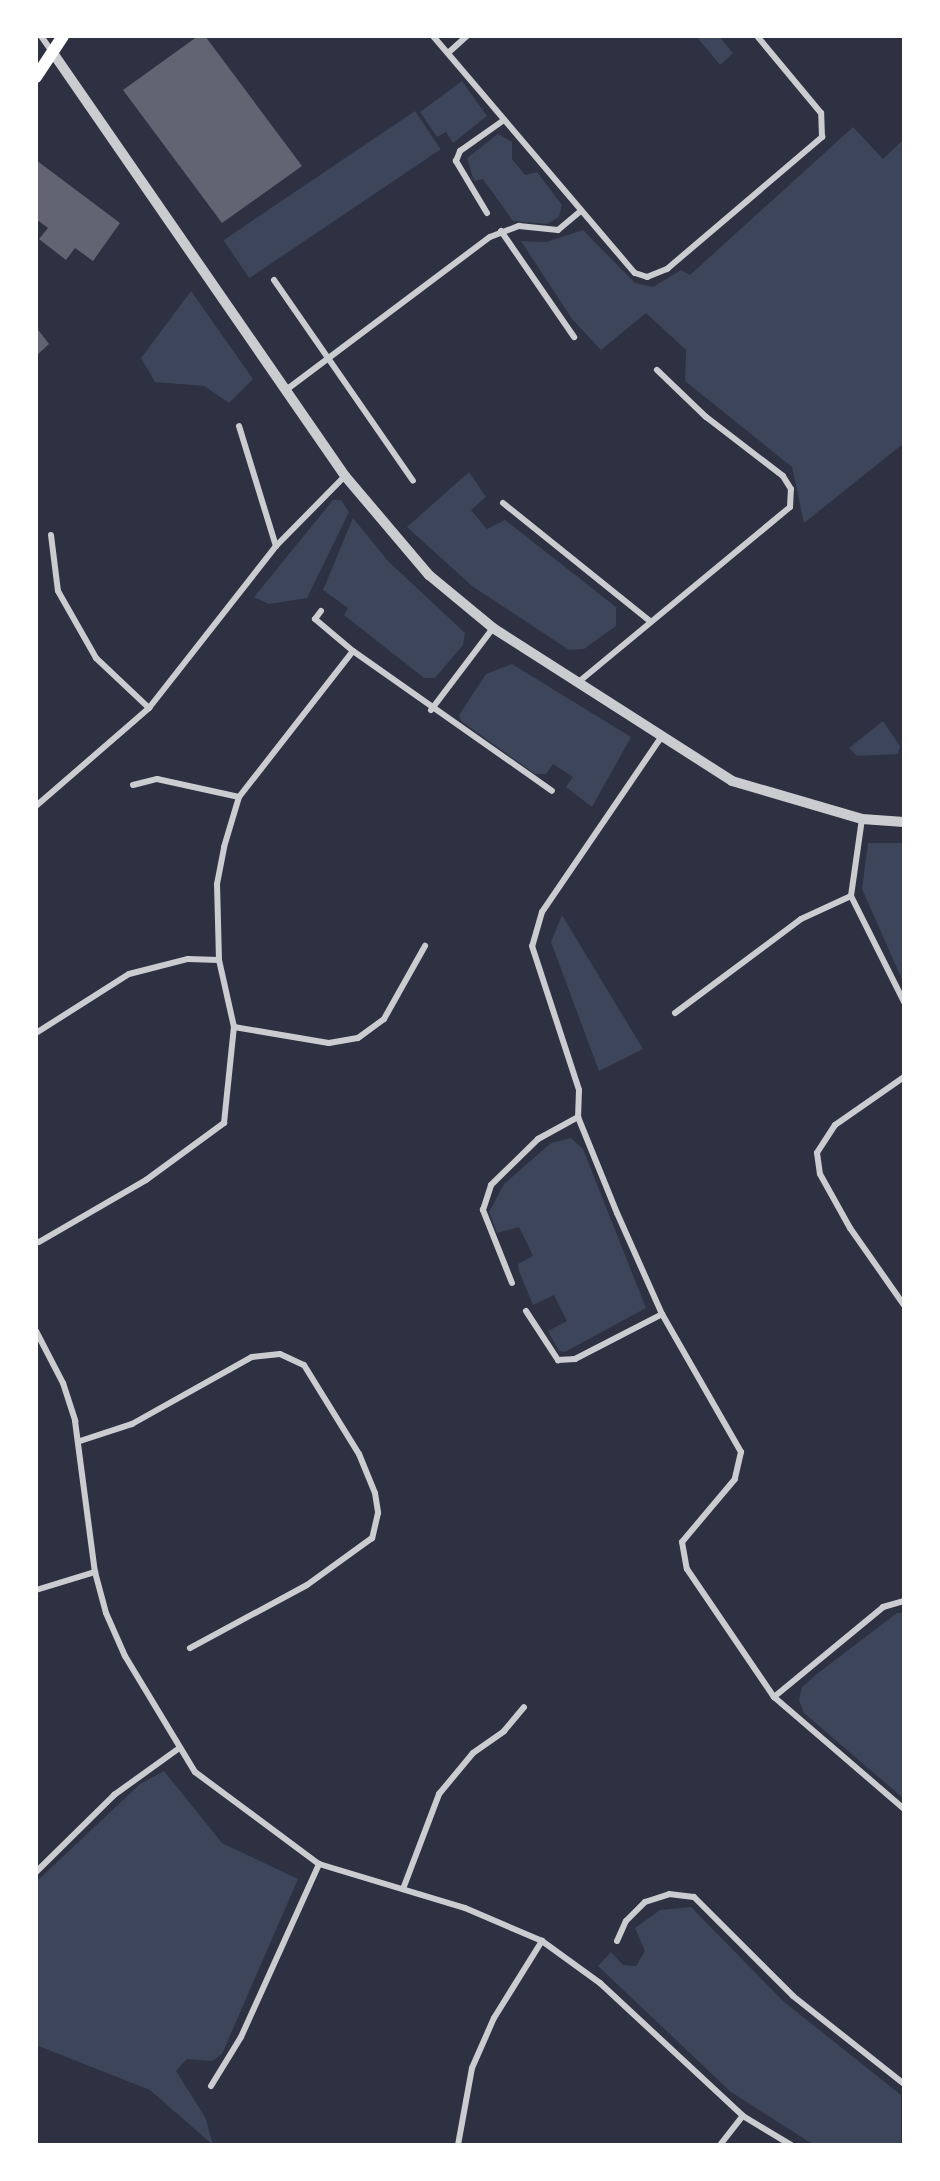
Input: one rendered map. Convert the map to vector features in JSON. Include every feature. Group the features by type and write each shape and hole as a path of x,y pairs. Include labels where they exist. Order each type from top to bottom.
{"main road":[{"path":"36,77 63,36"}],"street":[{"path":"41,36 345,476 423,569 493,628 581,680 732,781 862,819 904,822"},
{"path":"433,36 635,273 657,275 822,137 821,113 757,36"},
{"path":"448,53 467,36"},
{"path":"487,213 456,161 460,151 504,120"},
{"path":"286,390 501,231 519,226 558,230 581,211"},
{"path":"501,231 574,337"},
{"path":"274,280 331,358 413,481"},
{"path":"581,680 650,621 785,514 792,498 783,476 657,370"},
{"path":"239,426 276,546"},
{"path":"36,806 149,708 276,546 345,476"},
{"path":"503,503 650,621"},
{"path":"51,535 58,591 96,658 149,708"},
{"path":"321,611 315,619 353,651 431,710 552,791"},
{"path":"431,710 493,628"},
{"path":"39,1242 220,1129 230,1097 234,1027 219,960 217,884 239,797 353,651"},
{"path":"662,736 542,912 532,946 579,1090 578,1117 662,1314 741,1452 735,1479 688,1530 682,1553 694,1582 774,1696 904,1809"},
{"path":"133,785 157,779 239,797"},
{"path":"862,819 851,896 904,1002"},
{"path":"675,1013 801,919 851,896"},
{"path":"234,1027 329,1043 358,1038 384,1019 425,946"},
{"path":"36,1033 129,974 188,959 219,960"},
{"path":"904,1077 835,1125 817,1153 820,1174 850,1228 904,1305"},
{"path":"512,1283 483,1210 491,1185 538,1139 578,1117"},
{"path":"526,1311 558,1360 575,1359 662,1314"},
{"path":"36,1331 63,1383 80,1440 95,1572 125,1656 178,1749 239,1810 319,1864 465,1908 542,1941 600,1983 743,2116 791,2145"},
{"path":"36,1346 42,1342"},
{"path":"80,1440 132,1424 252,1357 280,1354 304,1365 359,1454 375,1493 378,1513 372,1538 307,1585 190,1648"},
{"path":"36,1590 95,1572"},
{"path":"774,1696 883,1607 904,1601"},
{"path":"403,1889 439,1794 473,1753 504,1731 524,1707"},
{"path":"36,1872 114,1795 178,1749"},
{"path":"211,2086 241,2037 319,1864"},
{"path":"617,1941 626,1921 645,1902 669,1894 694,1897 793,1996 904,2084"},
{"path":"458,2145 473,2065 494,2018 542,1941"},
{"path":"720,2145 743,2116"}],"shaded area":[{"path":"696,36 719,36 733,53 720,65"},
{"path":"462,81 487,116 453,143 446,132 437,137 420,112"},
{"path":"415,111 441,149 249,278 223,240"},
{"path":"853,127 883,159 904,139 904,443 804,523 792,467 685,381 686,350 646,313 601,350 572,319 521,241 546,242 583,230 635,283 653,287 681,270 690,275"},
{"path":"498,134 512,142 512,159 525,175 537,172 562,205 559,217 547,224 513,221 483,179 474,181 467,158"},
{"path":"191,291 253,379 229,403 204,386 155,382 141,358"},
{"path":"469,472 486,497 471,510 487,529 505,520 616,607 616,626 584,649 569,650 472,586 407,527"},
{"path":"333,500 341,500 349,512 307,598 269,604 254,597"},
{"path":"353,518 388,561 465,633 463,645 435,678 424,678 344,615 348,608 323,590"},
{"path":"512,664 631,737 592,807 566,787 573,777 553,764 546,774 535,774 461,721 459,715 486,674"},
{"path":"883,721 900,746 898,754 857,756 849,748"},
{"path":"868,843 904,843 904,984 862,889"},
{"path":"562,915 643,1049 599,1071 551,942"},
{"path":"571,1138 583,1149 646,1308 565,1352 559,1351 548,1331 567,1321 554,1295 533,1305 519,1271 518,1264 533,1256 519,1227 497,1233 489,1212 504,1184 551,1143"},
{"path":"897,1613 904,1613 904,1799 804,1713 799,1700 802,1687"},
{"path":"164,1771 222,1843 298,1879 222,2054 212,2061 187,2059 176,2071 205,2117 213,2145 150,2090 36,2045 36,1882 140,1784"},
{"path":"691,1907 783,2001 901,2095 901,2145 814,2145 731,2092 598,1966 611,1952 623,1965 636,1966 645,1951 635,1928 660,1910"}],"building":[{"path":"198,36 205,36 302,166 222,223 123,90"},
{"path":"36,160 120,223 93,261 75,248 66,260 39,239 48,228 36,219"},
{"path":"36,327 49,344 36,356"}]}
